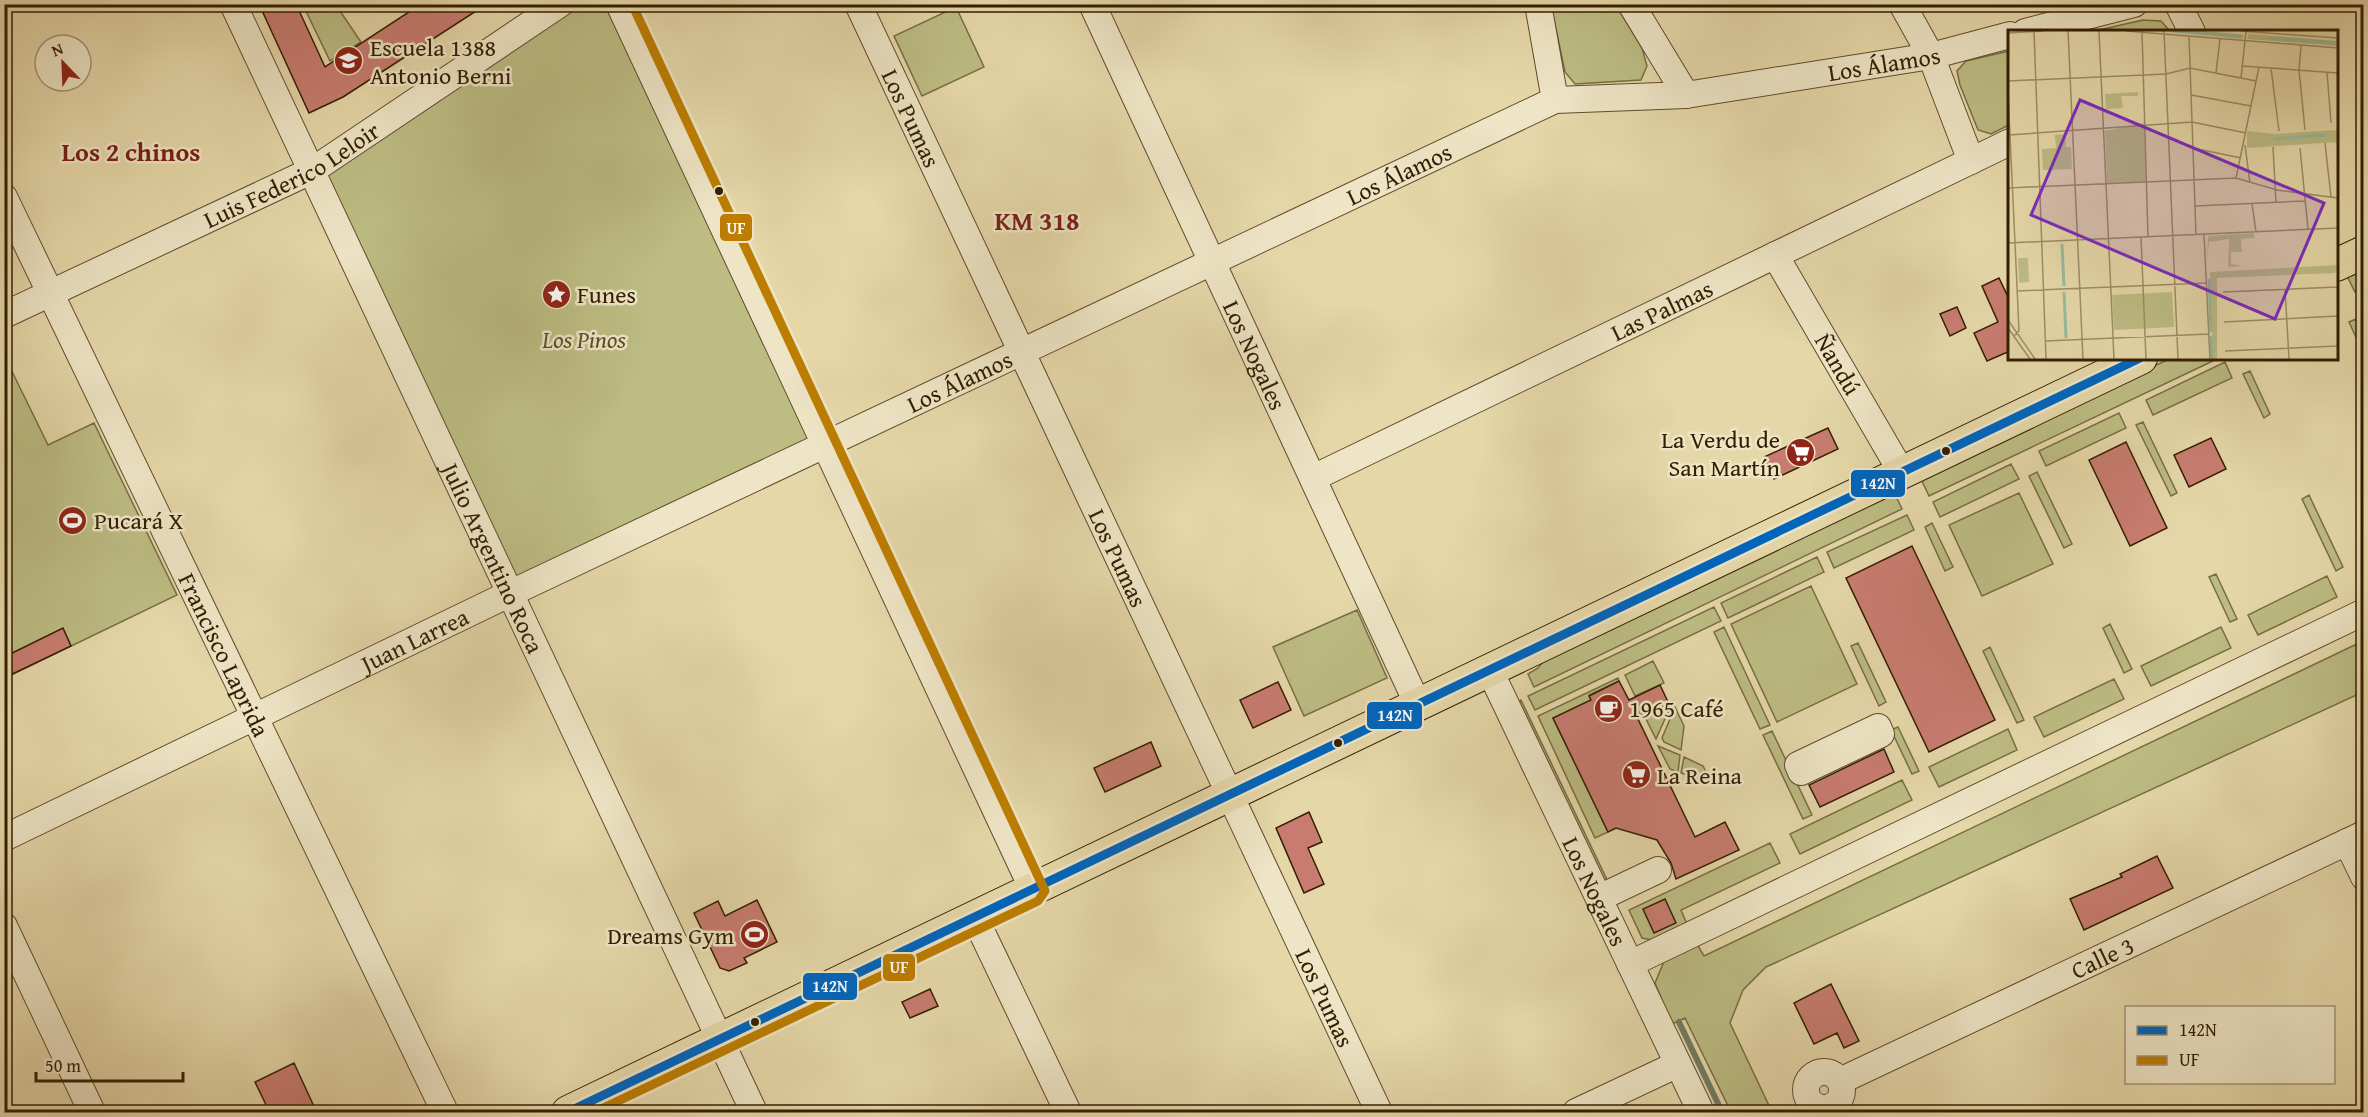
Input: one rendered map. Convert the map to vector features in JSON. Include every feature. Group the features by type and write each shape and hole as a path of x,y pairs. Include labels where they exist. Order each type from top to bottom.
{"main road":[{"path":"2338,264 2364,252"},
{"path":"568,1113 2137,360"}],"street":[{"name":"Julio Argentino Roca","path":"233,4 313,170 754,1113"},
{"name":"Luis Federico Leloir","path":"4,315 313,170 560,4"},
{"path":"619,4 1033,890"},
{"name":"Los Pumas","path":"858,4 1228,796 1380,1113"},
{"path":"1538,4 1555,100"},
{"path":"1631,4 1686,95"},
{"path":"1902,4 1931,56 1971,161"},
{"path":"2033,30 2134,4"},
{"path":"2178,4 2191,30"},
{"name":"Los Nogales","path":"1100,6 1212,262 1418,705"},
{"name":"Los Álamos","path":"826,445 1555,100 1686,95 1931,56 2008,36"},
{"name":"Las Palmas","path":"1313,478 2008,143"},
{"name":"Francisco Laprida","path":"4,197 445,1113"},
{"name":"Ñandú","path":"1775,255 1902,473"},
{"name":"Juan Larrea","path":"4,838 826,445"},
{"path":"1630,964 2364,612"},
{"name":"Los Nogales","path":"1490,671 1701,1113"},
{"path":"1797,769 1882,730"},
{"path":"2355,838 2364,878"},
{"name":"Calle 3","path":"1840,1082 2355,838"},
{"path":"1599,898 1658,870"},
{"path":"975,918 1068,1113"},
{"path":"4,926 92,1113"},
{"path":"1576,1113 1678,1064"}],"green space":[{"path":"303,5 336,5 361,42 330,61"},
{"name":"Los Pinos","path":"560,5 619,5 826,445 511,593 313,170"},
{"path":"1551,5 1616,5 1642,48 1647,66 1641,80 1575,84 1565,72"},
{"path":"956,7 984,67 922,96 894,36"},
{"path":"2143,20 2161,21 2169,30 2098,30"},
{"path":"2008,51 2008,126 1991,134 1978,130 1960,85 1957,71 1966,61"},
{"path":"2363,265 2363,288 2355,292 2346,274"},
{"path":"2356,319 2363,334 2363,353 2349,322"},
{"name":"Pucará X","path":"4,355 48,445 94,423 177,595 5,678"},
{"path":"2167,360 2215,360 1929,496 1920,477"},
{"path":"2225,362 2232,378 2153,415 2146,400"},
{"path":"2250,371 2270,414 2264,418 2243,374"},
{"path":"2119,413 2126,428 2046,466 2039,451"},
{"path":"2143,422 2177,493 2171,496 2136,425"},
{"path":"2011,464 2019,479 1940,517 1933,502"},
{"path":"2037,472 2072,544 2064,548 2029,476"},
{"path":"1893,490 1902,509 1534,687 1528,674 1538,668 1547,657"},
{"path":"2019,493 2053,564 1982,596 1949,525"},
{"path":"2309,495 2343,567 2336,571 2302,499"},
{"path":"1907,515 1914,530 1834,568 1827,552"},
{"path":"1932,523 1953,567 1945,571 1925,527"},
{"path":"1817,557 1824,572 1728,618 1721,603"},
{"path":"2216,574 2237,619 2230,622 2209,577"},
{"path":"2327,576 2337,597 2258,635 2248,615"},
{"path":"1811,586 1857,684 1777,722 1731,624"},
{"path":"1714,607 1721,621 1535,710 1528,696"},
{"path":"1357,610 1387,678 1304,716 1273,647"},
{"path":"2110,624 2132,669 2124,673 2103,628"},
{"path":"1724,627 1770,725 1760,729 1714,632"},
{"path":"2221,627 2231,648 2151,686 2141,666"},
{"path":"2363,641 2363,692 1766,967 1743,990 1730,1023 1772,1112 1731,1112 1685,1018 1672,1024 1655,983 1665,959 1697,944 1704,956"},
{"path":"1858,643 1886,702 1879,706 1851,646"},
{"path":"1990,647 2024,720 2017,723 1983,651"},
{"path":"1653,661 1664,683 1635,696 1625,675"},
{"path":"1618,678 1619,681 1589,695 1591,700 1553,718 1608,832 1595,838 1538,716"},
{"path":"2114,679 2124,699 2044,737 2034,717"},
{"path":"1521,700 1611,888 1606,891 1515,703"},
{"path":"1673,701 1656,739 1644,715"},
{"path":"1675,707 1684,726 1681,750 1664,742 1662,738"},
{"path":"1898,727 1919,771 1912,774 1891,730"},
{"path":"2008,729 2017,750 1939,787 1929,767"},
{"path":"1772,731 1812,815 1803,819 1763,735"},
{"path":"1658,746 1680,755 1678,772 1670,769"},
{"path":"1684,757 1703,766 1712,783 1681,773"},
{"path":"1902,780 1912,800 1800,854 1790,834"},
{"path":"1770,843 1780,863 1681,910 1687,924 1652,940 1642,938 1629,910"}],"building":[{"path":"259,4 296,4 325,67 421,4 487,4 343,97 309,113"},
{"path":"1999,278 2008,297 2008,352 1987,361 1974,333 1998,322 1982,286"},
{"path":"1957,307 1966,328 1950,336 1940,314"},
{"name":"La Verdu de San Martín","path":"1828,428 1838,449 1774,479 1764,457"},
{"path":"2211,438 2226,469 2189,487 2174,455"},
{"path":"2126,442 2167,528 2130,546 2089,460"},
{"path":"1912,546 1995,720 1929,752 1846,578"},
{"path":"63,628 71,646 4,678 4,657"},
{"path":"1619,681 1629,700 1660,685 1668,702 1637,717 1695,837 1725,822 1739,850 1676,879 1671,863 1657,840 1616,828 1608,832 1553,718 1591,700 1589,696"},
{"path":"1278,682 1291,710 1253,728 1240,700"},
{"path":"1151,742 1161,766 1105,792 1094,768"},
{"path":"1884,749 1894,772 1820,807 1809,785"},
{"path":"1309,812 1322,842 1308,848 1324,884 1304,893 1276,828"},
{"path":"2157,856 2173,888 2084,930 2070,899 2122,877 2120,874"},
{"path":"1665,899 1676,923 1654,933 1643,909"},
{"path":"757,900 777,942 744,958 747,963 729,971 720,968 694,913 718,901 725,916"},
{"path":"1831,984 1859,1041 1844,1048 1837,1033 1814,1044 1794,1003"},
{"path":"930,989 938,1006 910,1018 902,1002"},
{"path":"294,1063 317,1113 270,1113 255,1082"}],"waterway":[{"path":"1679,1022 1722,1112"}],"transit line":[{"name":"UF","path":"595,1112 1038,901 1045,891 632,4"},
{"name":"142N","path":"568,1112 2136,360"}],"place":[{"name":"Escuela 1388 Antonio Berni","path":"349,61"},
{"name":"Funes","path":"556,294"},
{"name":"La Verdu de San Martín","path":"1801,453"},
{"name":"Pucará X","path":"73,520"},
{"name":"1965 Café","path":"1608,708"},
{"name":"La Reina","path":"1636,775"},
{"name":"Dreams Gym","path":"755,935"}],"district":[{"name":"Los 2 chinos","path":"131,151"},
{"name":"KM 318","path":"1037,220"}]}
